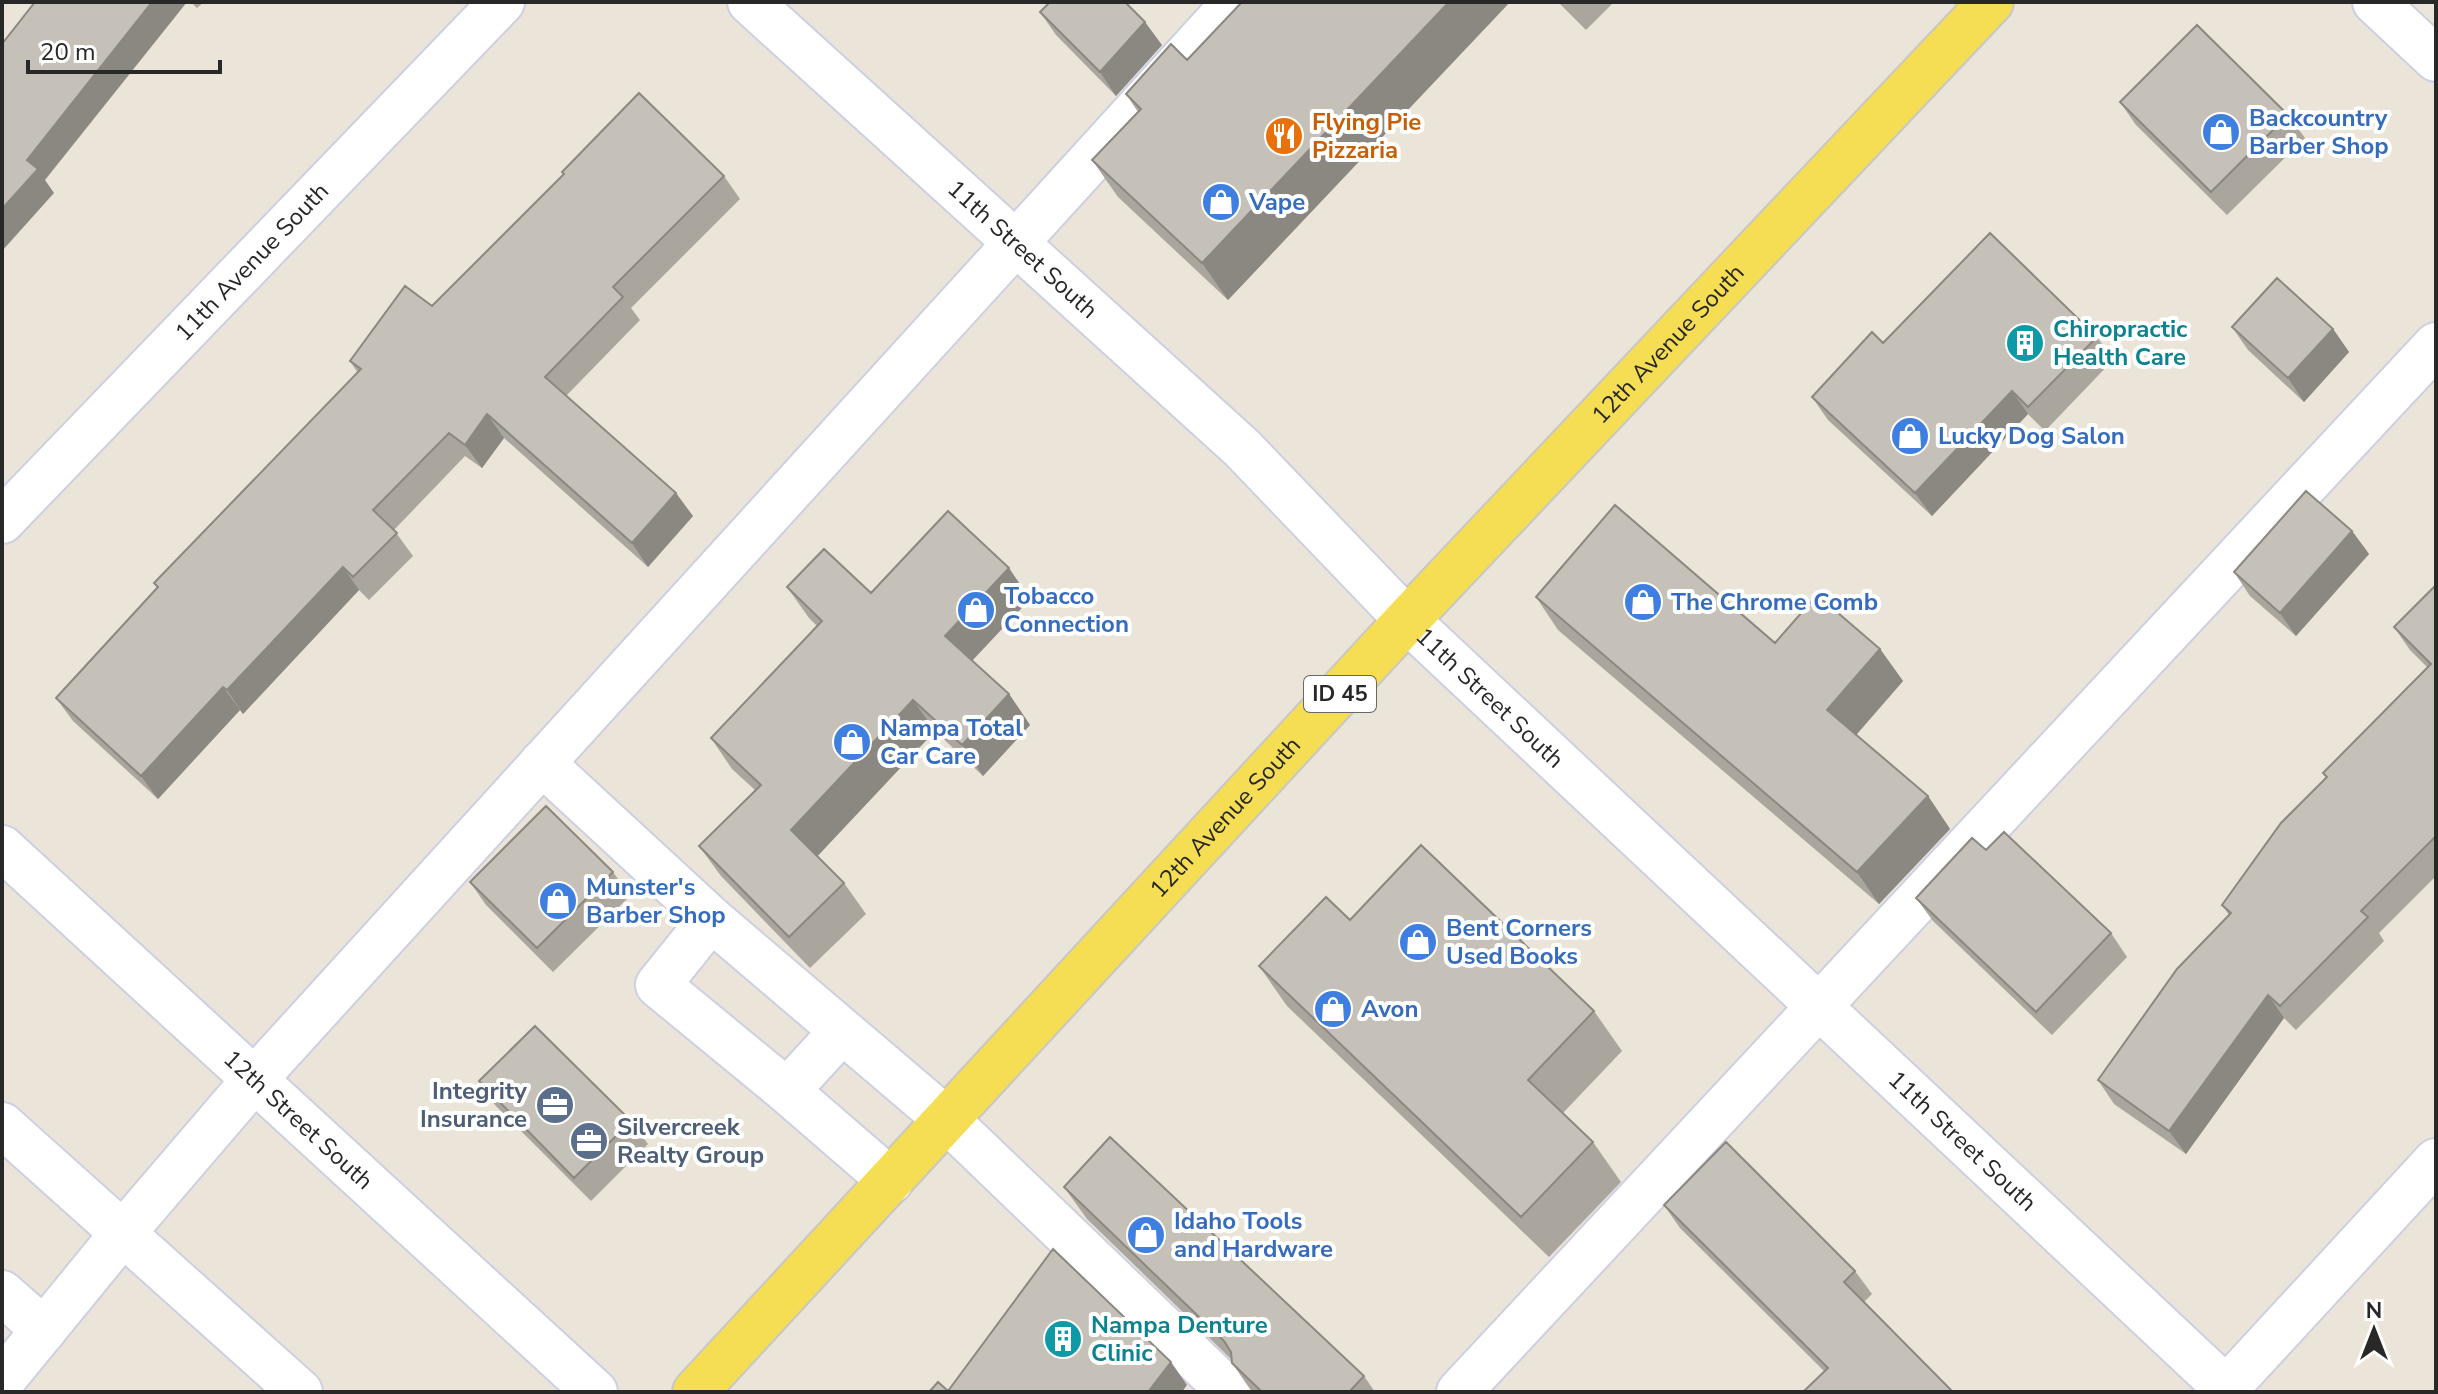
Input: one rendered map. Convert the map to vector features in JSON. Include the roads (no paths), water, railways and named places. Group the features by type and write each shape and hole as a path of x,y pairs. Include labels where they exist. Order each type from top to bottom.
{"main road":[{"name":"12th Avenue South","path":"695,1392 1407,620 1991,2"}],"street":[{"name":"11th Avenue South","path":"2,521 502,2"},
{"name":"11th Street South","path":"750,2 1242,448 1407,620 2226,1391"},
{"path":"2,1381 254,1080 1235,2"},
{"path":"2375,2 2436,59"},
{"path":"1459,1392 2436,345"},
{"path":"542,763 711,919 947,1120 1230,1392"},
{"name":"12th Street South","path":"2,848 595,1392"},
{"path":"711,919 658,985 891,1181"},
{"path":"787,1091 841,1032"},
{"path":"2,1125 300,1392"},
{"path":"2226,1391 2436,1161"},
{"path":"2,1293 44,1330"}],"place":[{"name":"Backcountry Barber Shop","path":"2221,132"},
{"name":"Flying Pie Pizzaria","path":"1284,136"},
{"name":"Vape","path":"1221,202"},
{"name":"Chiropractic Health Care","path":"2025,343"},
{"name":"Lucky Dog Salon","path":"1910,436"},
{"name":"The Chrome Comb","path":"1643,602"},
{"name":"Tobacco Connection","path":"976,610"},
{"name":"Nampa Total Car Care","path":"852,742"},
{"name":"Munster's Barber Shop","path":"558,901"},
{"name":"Bent Corners Used Books","path":"1418,942"},
{"name":"Avon","path":"1333,1009"},
{"name":"Integrity Insurance","path":"555,1105"},
{"name":"Silvercreek Realty Group","path":"589,1141"},
{"name":"Idaho Tools and Hardware","path":"1146,1235"},
{"name":"Nampa Denture Clinic","path":"1063,1339"}]}
